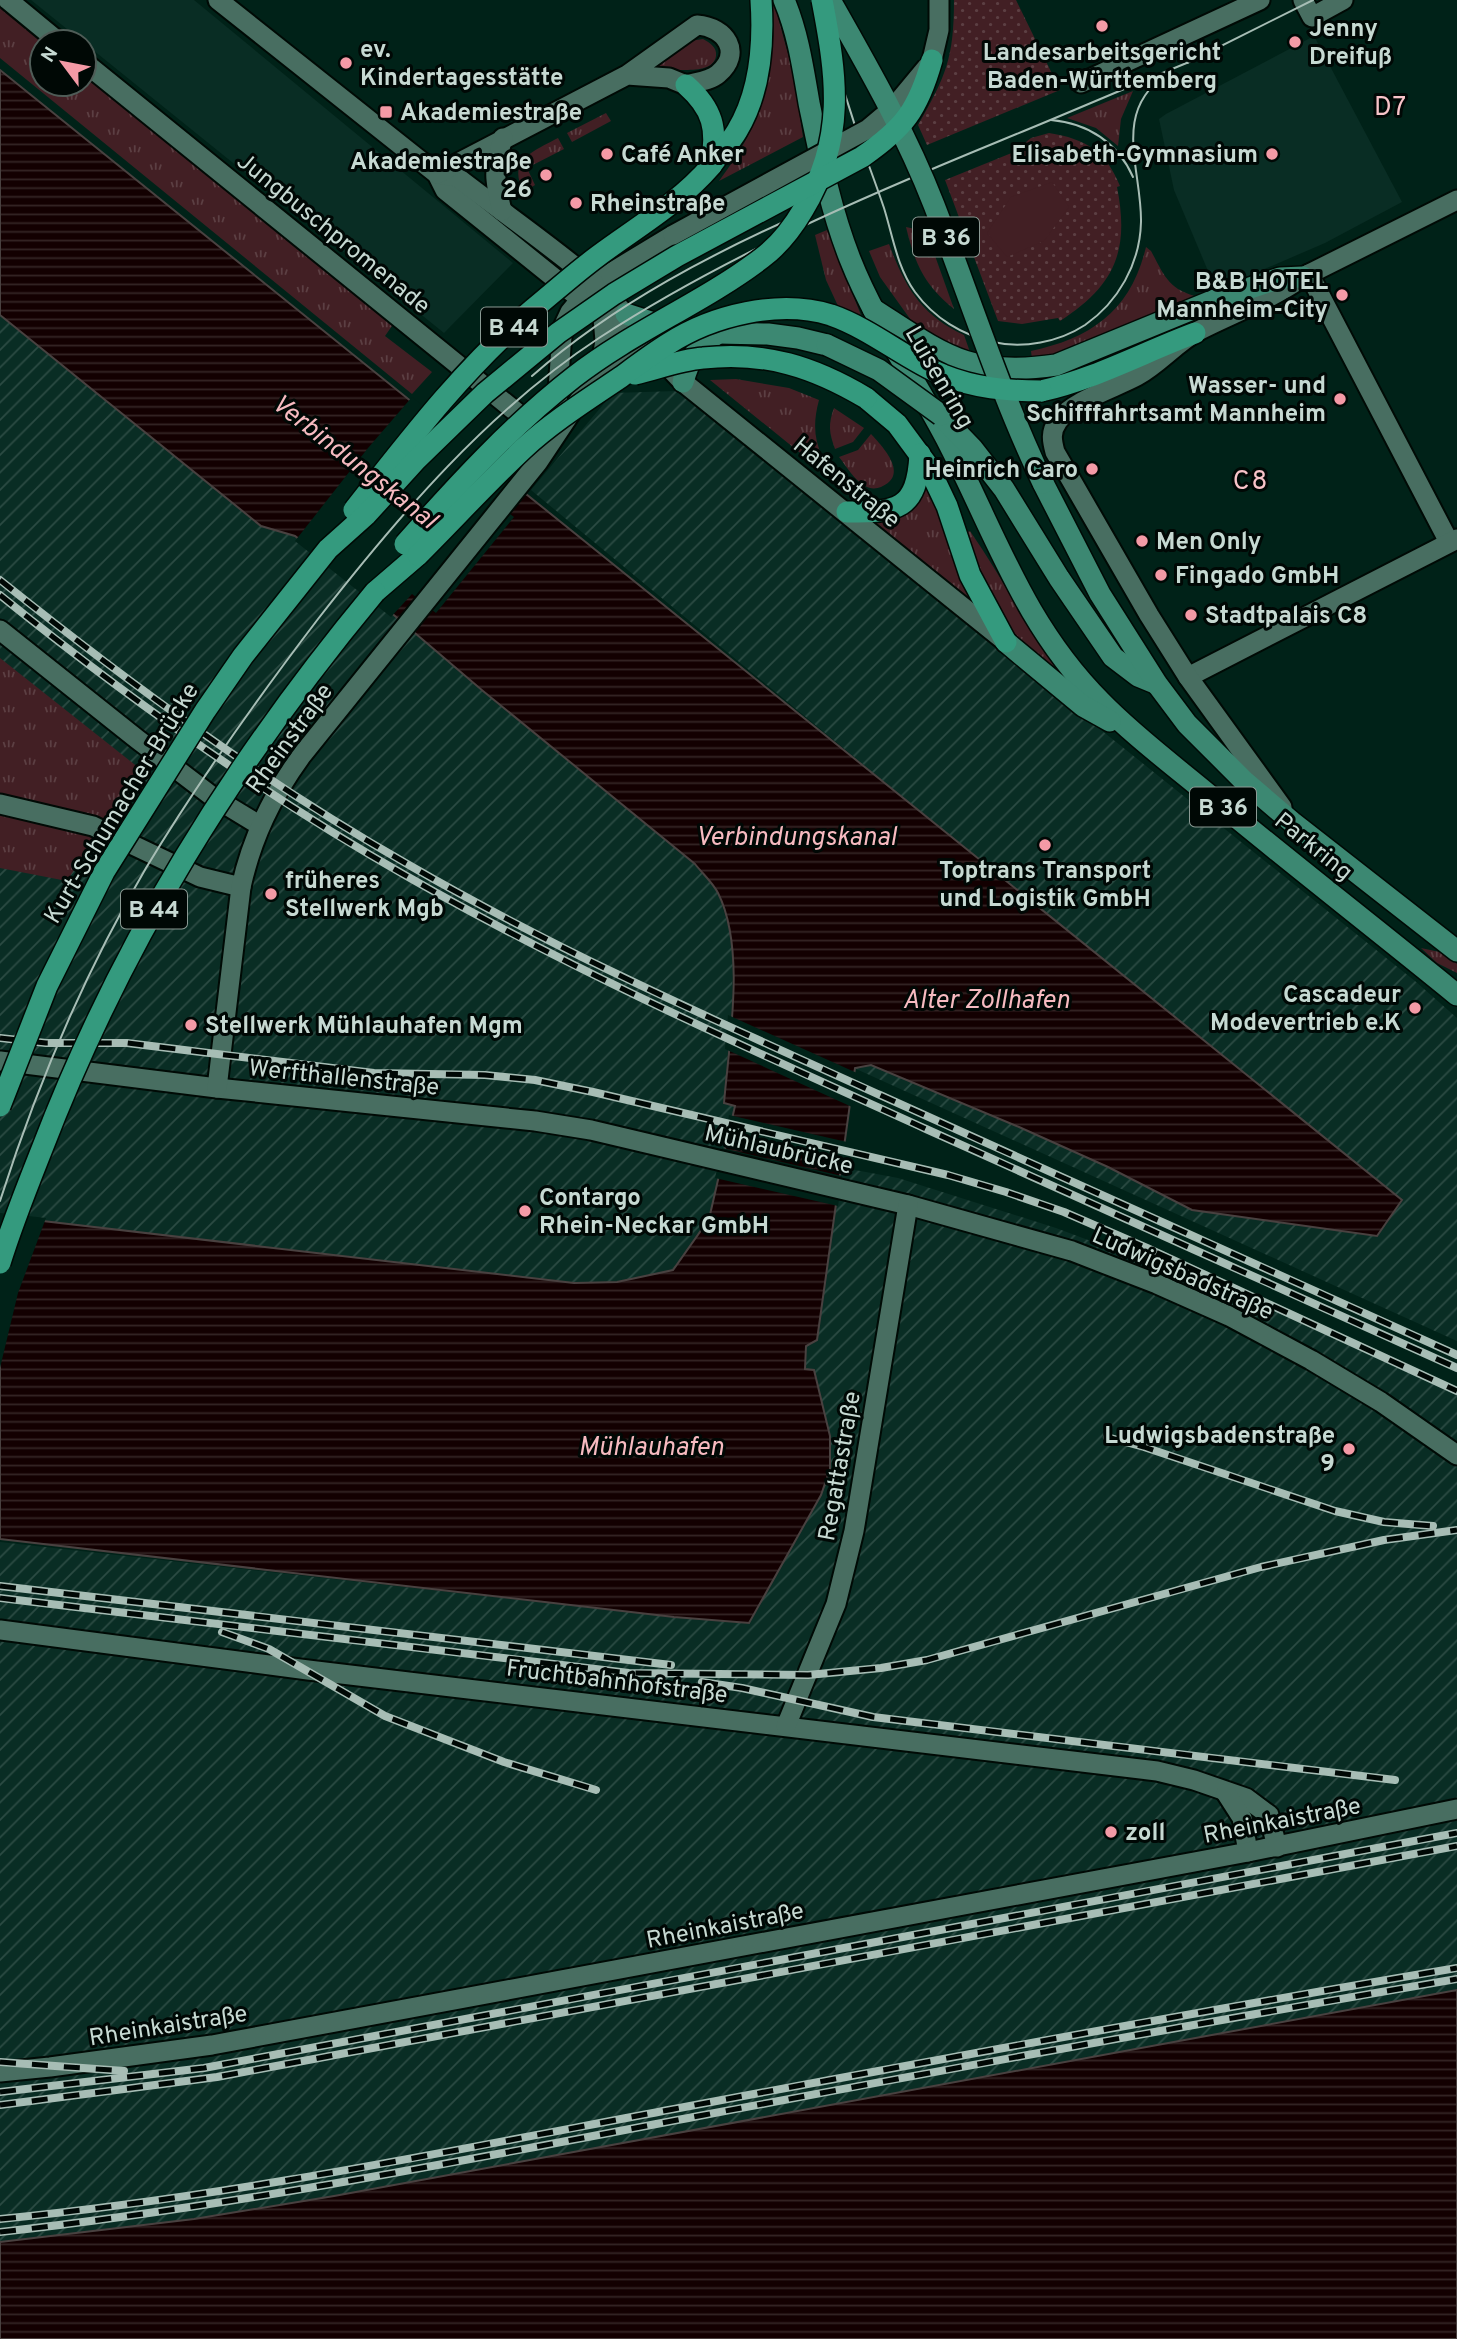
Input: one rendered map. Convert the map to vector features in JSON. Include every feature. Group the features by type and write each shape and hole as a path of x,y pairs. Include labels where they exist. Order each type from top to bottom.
{"highway":[{"name":"B 44","path":"328,549 346,519 421,425 477,362 597,257 674,202 711,166 737,131 747,110 762,50 761,0"},
{"name":"B 44","path":"0,1263 63,1094 111,991 164,890 214,807 268,729 375,592 405,544 455,488 508,435 575,376 644,329 724,284 764,256 794,224 816,189 832,141 835,83 833,56 822,0"},
{"path":"328,549 366,515 416,460 485,393 558,333 614,294 667,262 883,143 920,100 933,57"},
{"path":"686,85 699,97 714,129 711,166"},
{"path":"375,592 418,555 524,448 578,405 609,374 700,328 754,312 787,308 829,315 863,330 942,374 963,382 991,389 1041,391 1085,379 1195,333"},
{"path":"609,374 702,358 768,358 814,370 866,398 897,424 920,454 943,495 976,587 1006,642"},
{"path":"847,512 880,512 892,510 904,503 915,486 920,454"},
{"name":"Kurt-Schumacher-Brücke","path":"0,1106 47,986 104,872 171,763 228,678 328,549"}],"main road":[{"name":"Luisenring","path":"784,0 797,39 825,183 838,229 872,308 949,444 1001,557 1029,610 1099,701 1139,737"},
{"name":"Luisenring","path":"830,0 887,102 914,159 1023,441 1065,527 1131,645 1157,684"},
{"path":"872,308 952,358 986,368 1010,370 1056,365 1217,299 1280,278 1306,276"},
{"path":"626,314 660,324 718,333 768,334 827,345 856,358 906,389 941,415 972,448 1004,489 1073,601 1113,657 1139,676 1157,684"},
{"path":"683,382 689,363 699,346 718,333"},
{"name":"B 36","path":"1006,642 1083,706 1139,737"},
{"name":"Parkring","path":"1157,684 1187,724 1244,782 1292,822 1453,943"},
{"name":"Parkring","path":"1139,737 1457,995"},
{"path":"1395,945 1453,943"}],"street":[{"path":"8,0 43,28"},
{"name":"Hafenstraße","path":"218,0 437,174 445,190 1006,642"},
{"path":"554,440 563,327 570,312 594,283 701,219 868,129 892,108 933,57 939,30 939,0"},
{"path":"1081,83 1260,0"},
{"path":"1303,0 1312,17 1343,0"},
{"path":"437,174 626,75 697,25 711,26 720,31 730,52 727,64 716,76 686,85 669,78 626,75"},
{"name":"Jungbuschpromenade","path":"98,73 554,440"},
{"path":"502,211 494,178 495,163 503,138"},
{"name":"Hafenstraße","path":"437,174 457,177 594,283 626,314 652,355"},
{"path":"1292,822 1188,677 1127,579 1055,452 1053,431 1058,420 1070,410 1140,375 1195,333 1285,290 1306,276 1457,200"},
{"path":"1188,677 1453,540 1306,276"},
{"path":"594,283 603,318 609,374"},
{"path":"554,440 609,374 652,355"},
{"name":"Rheinstraße","path":"217,1088 241,887 259,825 274,795 296,762 554,440"},
{"path":"0,630 213,797 259,825"},
{"path":"0,804 93,826 200,877 241,887"},
{"name":"Werfthallenstraße","path":"0,1061 217,1088 535,1121 592,1130 682,1152"},
{"name":"Mühlaubrücke","path":"682,1152 864,1194"},
{"name":"Ludwigsbadstraße","path":"864,1194 1072,1251 1157,1284 1229,1316 1311,1360 1381,1402 1457,1455"},
{"name":"Regattastraße","path":"786,1726 836,1604 854,1531 908,1205"},
{"name":"Fruchtbahnhofstraße","path":"0,1630 308,1670 1157,1772 1194,1780 1246,1798 1269,1815 1277,1847"},
{"path":"1226,1793 1242,1818 1248,1852"},
{"name":"Rheinkaistraße","path":"0,2072 212,2045 1277,1847 1457,1809"}],"shaded area":[{"path":"31,0 194,0 513,263 444,333 98,54 98,28 66,28"},
{"name":"Elisabeth-Gymnasium","path":"1314,36 1402,202 1325,243 1216,290 1174,190 1159,119"},
{"path":"0,315 261,526 295,536 395,616 695,864 718,893 733,941 732,1001 724,1103 735,1106 709,1219 673,1270 617,1282 574,1283 0,1216"},
{"path":"677,391 1415,981 1457,1018 1457,1341 854,1068 871,1065 1019,1127 1108,1167 1192,1210 1402,1200 899,794 531,490 613,393"},
{"path":"839,1167 898,1178 1056,1228 1283,1313 1457,1395 1457,1990 334,2196 194,2219 0,2242 0,1542 749,1623 830,1436 814,1370 805,1370 806,1345 817,1340"}],"green space":[{"path":"954,0 1016,0 1060,90 927,145 918,125 946,66 952,37"},
{"path":"775,6 794,76 803,137 719,181 746,139 763,100 770,57 771,7"},
{"path":"0,7 28,30 28,81 0,58"},
{"path":"703,39 716,53 713,62 708,66 693,70 660,70 657,61 690,41"},
{"path":"98,86 394,323 385,336 432,372 412,394 49,98 98,98"},
{"path":"1133,91 1121,119 1118,146 1096,128 1067,118"},
{"path":"606,113 611,121 572,142 567,133"},
{"path":"1049,133 1084,143 1101,155 1108,164 1120,186 1117,187 1121,230 1119,249 1114,265 1094,294 1060,321 1058,318 1022,324 998,321 945,180 1014,152 1031,138"},
{"path":"558,138 564,149 527,168 535,185 524,192 518,172 521,164 532,152"},
{"path":"1052,182 1069,207 1044,241 1007,257 987,233 1011,197"},
{"path":"906,227 915,229 929,239 954,309 935,291 922,273"},
{"path":"827,230 861,315 838,306 826,280 815,235"},
{"path":"889,244 901,274 916,298 936,318 964,335 971,355 913,323 880,277 869,251"},
{"path":"1146,247 1174,286 1199,297 1056,355 1032,359 1031,351 1073,338 1106,318 1130,288"},
{"path":"736,379 789,388 819,400 815,425 818,446 841,486 710,380"},
{"path":"834,408 864,428 853,442 835,449 830,428"},
{"path":"871,434 887,453 894,468 889,482 875,488 867,487 857,480 839,457 858,450"},
{"path":"925,487 931,487 974,602 971,604 871,521"},
{"path":"970,531 1055,665 1051,667 1008,628 986,589 975,561 965,533"},
{"path":"0,658 139,768 67,881 0,868"},
{"path":"1421,948 1444,953 1457,964 1457,973 1437,963"}],"water":[{"path":"0,70 28,93 28,98 35,98 1402,1200 1377,1236 1192,1210 1108,1167 1019,1127 871,1065 855,1068 817,1340 806,1346 805,1369 814,1370 830,1436 830,1469 821,1495 749,1623 674,1617 0,1539 0,1216 574,1283 617,1282 673,1270 709,1219 735,1106 724,1103 732,1025 734,968 727,916 718,893 695,864 295,536 261,526 0,315"},
{"path":"1457,1990 1457,2339 0,2339 0,2242 194,2219 334,2196"}],"pier":[{"path":"412,397 520,484 499,505 514,517 436,613 412,594 391,617 295,541"},
{"path":"728,1015 857,1073 852,1107 725,1049"},
{"path":"729,1115 847,1142 844,1159 726,1132"},
{"path":"722,1148 842,1176 838,1206 715,1178"},
{"path":"0,1213 46,1218 18,1293 0,1368"}],"tram line":[{"path":"1187,63 1313,0"},
{"path":"818,18 909,282 931,310 950,324 982,339 1004,344 1052,340 1075,331 1097,316 1125,281 1136,253 1141,222 1133,143 1134,124 1139,106 1149,90 1166,75"},
{"path":"0,1201 46,1072 83,988 124,907 186,804 273,680 380,541 447,467 483,432 558,367 599,338 745,254 898,183 1194,60"},
{"path":"1051,120 1077,125 1100,137 1119,154 1133,177"},
{"path":"532,376 597,325 632,302 704,261 817,207"}],"railway":[{"path":"0,580 98,657 251,766 355,833 524,928 701,1014 1457,1355"},
{"path":"0,595 148,709 251,780 356,847 473,913 730,1040 1457,1368"},
{"path":"0,1038 46,1043 127,1043 374,1073 485,1075 535,1080 948,1175 1064,1212 1457,1391"},
{"path":"1107,1437 1335,1511 1384,1522 1433,1526"},
{"path":"0,1598 629,1673 808,1675 881,1668 927,1660 1261,1567 1384,1540 1457,1530"},
{"path":"0,1586 671,1665"},
{"path":"222,1632 269,1649 385,1716 504,1762 596,1790"},
{"path":"702,1682 742,1688 873,1717 1395,1780"},
{"path":"0,2092 204,2068 1457,1833"},
{"path":"0,2105 217,2077 1457,1846"},
{"path":"0,2219 85,2210 338,2172 1066,2037 1457,1968"},
{"path":"0,2232 177,2209 353,2180 1457,1979"},
{"path":"0,2062 124,2071"}],"place":[{"name":"Landesarbeitsgericht Baden-Württemberg","path":"1102,26"},
{"name":"Jenny Dreifuß","path":"1295,42"},
{"name":"ev. Kindertagesstätte","path":"346,63"},
{"name":"Akademiestraße","path":"386,112"},
{"name":"Café Anker","path":"607,154"},
{"name":"Elisabeth-Gymnasium","path":"1272,154"},
{"name":"Akademiestraße 26","path":"546,175"},
{"name":"Rheinstraße","path":"576,203"},
{"name":"B&B HOTEL Mannheim-City","path":"1342,295"},
{"name":"Wasser- und Schifffahrtsamt Mannheim","path":"1340,399"},
{"name":"Heinrich Caro","path":"1092,469"},
{"name":"Men Only","path":"1142,541"},
{"name":"Fingado GmbH","path":"1161,575"},
{"name":"Stadtpalais C8","path":"1191,615"},
{"name":"Toptrans Transport und Logistik GmbH","path":"1045,845"},
{"name":"früheres Stellwerk Mgb","path":"271,894"},
{"name":"Cascadeur Modevertrieb e.K","path":"1415,1008"},
{"name":"Stellwerk Mühlauhafen Mgm","path":"191,1025"},
{"name":"Contargo Rhein-Neckar GmbH","path":"525,1211"},
{"name":"Ludwigsbadenstraße 9","path":"1349,1449"},
{"name":"zoll","path":"1111,1832"}],"district":[{"name":"D7","path":"1391,106"},
{"name":"C8","path":"1251,480"}],"water label":[{"name":"Verbindungskanal","path":"355,461"},
{"name":"Verbindungskanal","path":"796,836"},
{"name":"Alter Zollhafen","path":"986,999"},
{"name":"Mühlauhafen","path":"651,1446"}]}
